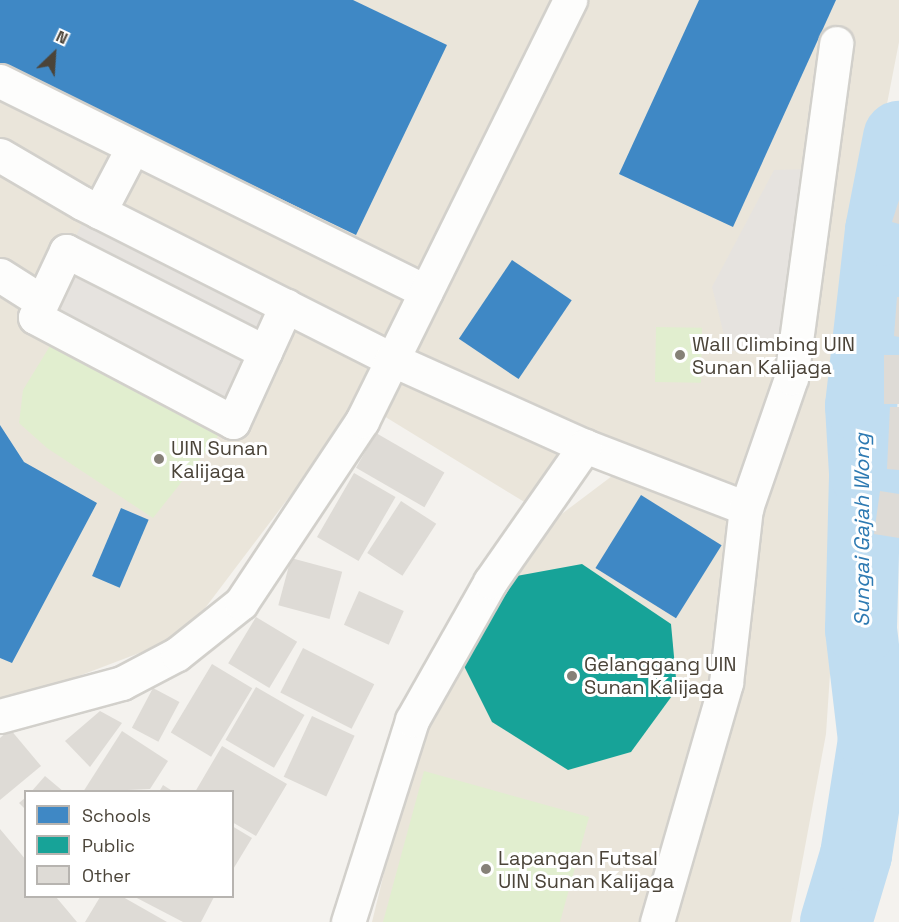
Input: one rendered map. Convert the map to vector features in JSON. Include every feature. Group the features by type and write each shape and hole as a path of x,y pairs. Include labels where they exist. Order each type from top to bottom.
{"street":[{"path":"0,716 122,684 177,654 241,603 362,421 570,0"},
{"path":"657,922 726,683 746,508 790,378 836,43"},
{"path":"0,81 426,292"},
{"path":"99,212 133,147"},
{"path":"0,155 99,212 391,359 585,446 746,508"},
{"path":"265,352 67,251 41,301 36,319 233,422 265,352 286,306"},
{"path":"0,275 41,301"},
{"path":"348,922 412,720 490,582 585,446"}],"shaded area":[{"name":"UIN Sunan Kalijaga","path":"0,0 899,0 899,42 858,253 826,734 791,922 372,922 416,742 496,590 559,516 620,470 580,448 531,506 361,402 184,636 0,706"},
{"path":"809,169 776,353 728,351 712,287 774,170"},
{"path":"89,210 284,307 229,421 42,303"}],"green space":[{"name":"Wall Climbing UIN Sunan Kalijaga","path":"656,327 702,328 701,383 655,382"},
{"path":"56,336 226,426 153,518 47,448 19,423 23,390"},
{"name":"Lapangan Futsal UIN Sunan Kalijaga","path":"424,771 589,817 560,922 383,922"}],"building: Schools":[{"path":"0,0 353,0 447,45 356,235 0,64"},
{"path":"699,0 836,0 733,227 619,174"},
{"path":"512,260 572,300 519,379 459,339"},
{"path":"0,425 24,462 97,503 12,663 0,658"},
{"path":"641,495 722,545 676,618 595,568"},
{"path":"121,508 149,520 120,588 92,576"}],"building: Public":[{"name":"Gelanggang UIN Sunan Kalijaga","path":"582,564 671,624 677,689 631,752 568,770 492,722 462,662 511,577"}],"building: Other":[{"path":"899,200 899,224 892,222"},
{"path":"897,297 899,297 899,337 894,336"},
{"path":"884,355 899,355 899,404 884,404"},
{"path":"890,407 899,407 899,470 887,469"},
{"path":"376,433 444,472 424,507 356,468"},
{"path":"354,473 396,497 359,561 317,537"},
{"path":"880,491 899,494 899,538 874,534"},
{"path":"401,501 436,524 402,576 367,553"},
{"path":"291,558 342,572 330,619 278,605"},
{"path":"359,591 404,611 389,645 344,625"},
{"path":"256,617 297,642 269,688 228,663"},
{"path":"303,648 374,684 352,729 280,693"},
{"path":"212,664 252,688 211,757 171,733"},
{"path":"256,687 304,715 274,768 226,740"},
{"path":"153,688 179,702 158,742 132,728"},
{"path":"100,711 122,723 90,767 65,741"},
{"path":"312,716 355,736 326,797 284,777"},
{"path":"10,729 41,766 0,800 0,738"},
{"path":"122,731 168,761 150,789 84,790"},
{"path":"222,746 287,784 256,836 234,823 234,790 196,790"},
{"path":"45,776 62,790 33,790"},
{"path":"163,785 171,790 160,790"},
{"path":"24,799 24,808 19,803"},
{"path":"234,827 252,838 234,868"},
{"path":"0,829 24,858 24,898 57,898 77,922 0,922"},
{"path":"99,898 125,898 167,922 85,922"},
{"path":"137,898 213,898 201,922 183,922"}],"waterway":[{"name":"Sungai Gajah Wong","path":"836,922 856,855 874,740 861,629 865,473 861,406 881,230 899,137"}],"place":[{"name":"Wall Climbing UIN Sunan Kalijaga","path":"680,355"},
{"name":"UIN Sunan Kalijaga","path":"159,459"},
{"name":"Gelanggang UIN Sunan Kalijaga","path":"572,676"},
{"name":"Lapangan Futsal UIN Sunan Kalijaga","path":"486,869"}]}
